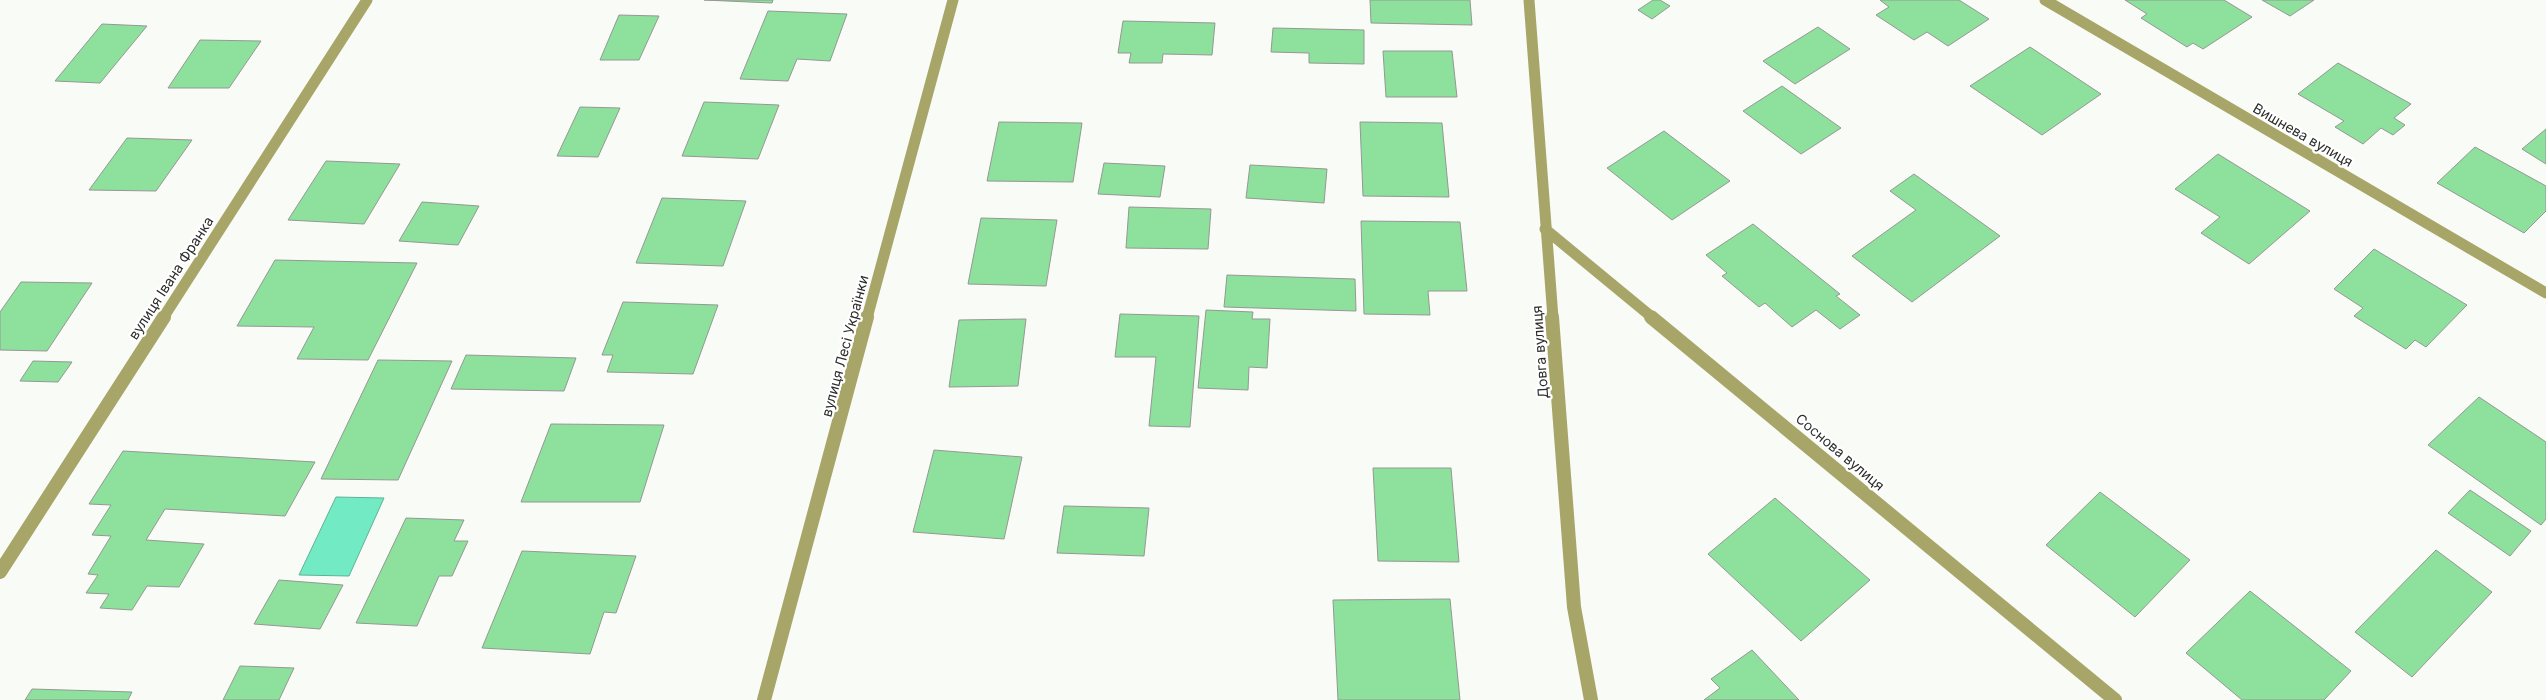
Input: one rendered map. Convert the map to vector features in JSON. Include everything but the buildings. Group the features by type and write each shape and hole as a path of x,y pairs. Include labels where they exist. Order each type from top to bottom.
{"street":[{"name":"вулиця Івана Франка","path":"0,572 367,0"},
{"name":"вулиця Лесі Українки","path":"764,700 953,0"},
{"name":"Довга вулиця","path":"1529,0 1574,607 1591,700"},
{"name":"Вишнева вулиця","path":"2045,0 2546,294"},
{"name":"Соснова вулиця","path":"1545,229 2115,700"}],"shaded area":[{"path":"336,497 384,498 349,576 299,575"}]}
